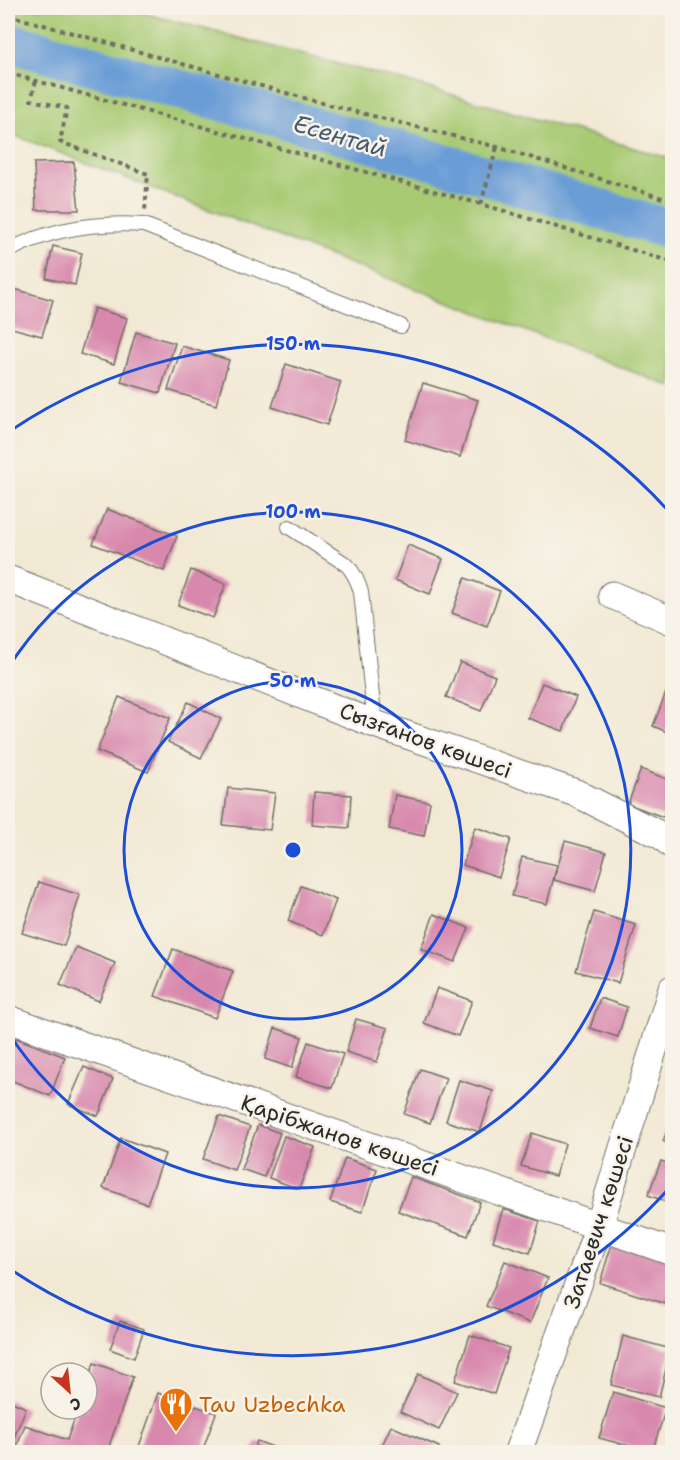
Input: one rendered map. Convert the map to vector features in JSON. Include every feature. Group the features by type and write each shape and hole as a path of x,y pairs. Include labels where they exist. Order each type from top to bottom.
{"street":[{"name":"Сызғанов көшесі","path":"8,579 375,724 576,793 662,836 672,845"},
{"path":"612,595 672,621"},
{"name":"Затаевич көшесі","path":"518,1452 599,1226 672,988"},
{"name":"Қарібжанов көшесі","path":"8,1019 672,1252"}],"lane":[{"path":"8,250 45,236 74,229 100,225 144,225 401,326"},
{"path":"290,527 347,565 358,582 375,724"}],"path":[{"path":"8,15 329,105 497,147 672,201"},
{"path":"8,72 481,204 672,262"},
{"path":"36,81 31,100 67,108 60,142 148,174 144,225"},
{"path":"481,204 497,147"}],"green space":[{"path":"8,8 124,8 423,86 672,159 672,387 8,133"}],"building":[{"path":"74,162 79,210 36,210 34,163"},
{"path":"53,246 82,253 75,285 46,278"},
{"path":"11,288 53,300 42,336 8,327 8,301"},
{"path":"94,308 127,318 114,364 80,354"},
{"path":"136,332 175,343 160,393 121,382"},
{"path":"182,346 229,360 216,405 168,390"},
{"path":"286,364 341,382 327,425 272,407"},
{"path":"423,383 478,400 460,457 405,440"},
{"path":"107,509 177,536 164,571 93,544"},
{"path":"408,545 443,559 430,594 395,580"},
{"path":"191,570 226,584 213,618 178,605"},
{"path":"465,578 500,591 487,626 452,613"},
{"path":"460,662 495,676 481,711 446,697"},
{"path":"672,677 672,734 653,726"},
{"path":"542,683 576,697 563,731 528,718"},
{"path":"119,697 170,718 148,772 97,751"},
{"path":"188,702 221,719 201,758 168,742"},
{"path":"641,769 672,781 672,792 663,817 628,804"},
{"path":"228,788 275,793 270,830 223,825"},
{"path":"314,792 351,795 349,828 312,825"},
{"path":"395,795 430,802 424,836 389,829"},
{"path":"475,827 511,839 499,877 463,865"},
{"path":"565,841 606,852 595,891 554,880"},
{"path":"522,857 557,865 547,904 512,896"},
{"path":"39,882 80,895 64,946 22,933"},
{"path":"301,886 336,900 323,935 288,921"},
{"path":"594,912 636,925 618,983 576,971"},
{"path":"434,914 469,928 455,962 421,949"},
{"path":"76,947 115,963 99,1001 60,985"},
{"path":"173,949 233,971 215,1018 155,996"},
{"path":"437,988 472,1001 458,1036 424,1023"},
{"path":"600,998 627,1007 618,1037 590,1028"},
{"path":"356,1019 388,1028 377,1062 346,1052"},
{"path":"275,1028 302,1037 292,1068 265,1059"},
{"path":"16,1038 65,1057 50,1096 8,1079 8,1060"},
{"path":"308,1042 343,1054 332,1088 296,1077"},
{"path":"84,1067 113,1079 98,1116 68,1104"},
{"path":"420,1069 446,1078 430,1123 404,1114"},
{"path":"459,1080 493,1091 480,1132 446,1121"},
{"path":"219,1116 250,1127 234,1170 203,1159"},
{"path":"672,1118 672,1145 663,1141"},
{"path":"258,1125 280,1133 264,1177 241,1169"},
{"path":"532,1133 565,1144 555,1176 521,1166"},
{"path":"284,1136 315,1147 299,1189 269,1178"},
{"path":"121,1138 165,1154 147,1204 103,1188"},
{"path":"345,1158 377,1169 362,1212 330,1202"},
{"path":"661,1161 672,1165 672,1204 648,1195"},
{"path":"411,1177 480,1202 468,1236 398,1211"},
{"path":"503,1209 540,1221 530,1253 493,1241"},
{"path":"613,1240 672,1259 672,1306 600,1283"},
{"path":"505,1261 548,1278 530,1323 486,1306"},
{"path":"120,1321 144,1329 134,1358 110,1349"},
{"path":"470,1335 509,1348 494,1394 455,1381"},
{"path":"623,1336 671,1349 659,1397 611,1385"},
{"path":"99,1365 133,1377 107,1452 15,1452 25,1425 67,1440 74,1421 99,1421"},
{"path":"418,1374 457,1392 439,1430 400,1412"},
{"path":"613,1392 666,1408 652,1452 599,1438"},
{"name":"Tau Uzbechka","path":"158,1393 216,1413 202,1452 137,1452"},
{"path":"8,1400 26,1408 8,1452"},
{"path":"391,1426 439,1447 437,1452 379,1452"},
{"path":"257,1441 286,1452 252,1452"}],"waterway":[{"name":"Есентай","path":"8,42 422,157 672,230"}],"place":[{"name":"Tau Uzbechka","path":"176,1433"}]}
